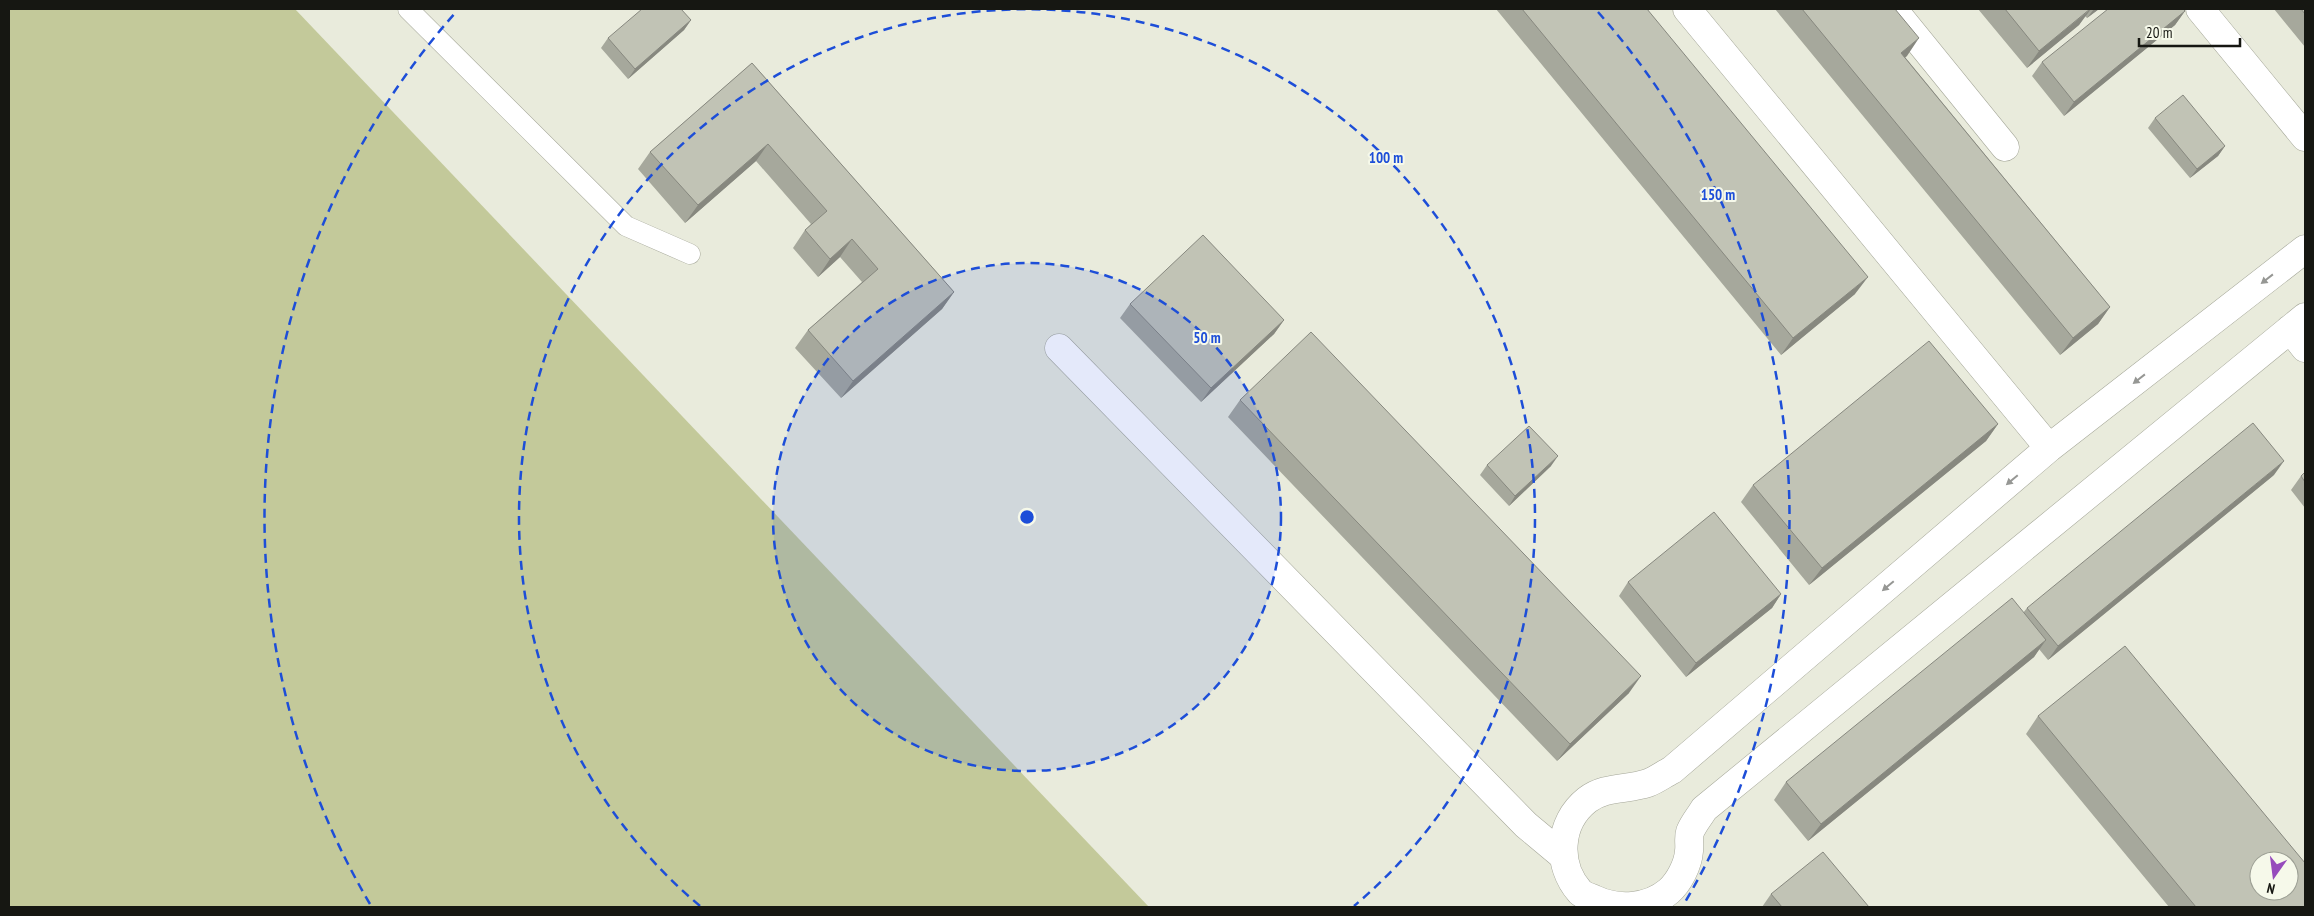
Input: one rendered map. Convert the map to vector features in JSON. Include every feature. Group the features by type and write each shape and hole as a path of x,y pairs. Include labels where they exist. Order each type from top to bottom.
{"street":[{"path":"1687,9 2049,448"},
{"path":"1893,9 2005,147"},
{"path":"2200,9 2305,137"},
{"path":"2300,331 1704,810 1690,832 1689,854 1675,899 1627,907 1604,904 1581,893 1569,875 1562,855 1564,837 1573,816 1587,800 1604,790 1649,783 1672,770 2049,448 2305,249"},
{"path":"1059,348 1526,825 1562,855"}],"lane":[{"path":"408,9 626,226 690,254"}],"green space":[{"path":"9,9 295,9 1149,907 9,907"}],"building":[{"path":"642,9 681,9 691,20 635,69 608,38"},
{"path":"1522,9 1647,9 1868,277 1793,338"},
{"path":"1802,9 1895,9 1919,38 1901,53 2110,307 2073,338"},
{"path":"2005,9 2090,9 2039,51"},
{"path":"2108,9 2183,9 2185,11 2074,102 2042,62"},
{"path":"752,63 954,292 853,381 808,330 878,269 852,239 830,259 805,230 827,211 768,144 698,205 650,152"},
{"path":"2183,95 2225,146 2197,169 2155,118"},
{"path":"1203,235 1284,320 1211,388 1130,304"},
{"path":"1311,332 1641,676 1570,744 1240,400"},
{"path":"1929,341 1998,424 1822,568 1753,485"},
{"path":"2253,423 2284,461 2058,646 2027,608"},
{"path":"1529,426 1558,456 1515,496 1487,465"},
{"path":"2305,472 2305,482 2301,476"},
{"path":"1714,512 1781,594 1696,663 1628,582"},
{"path":"2012,598 2046,640 1821,824 1786,782"},
{"path":"2125,646 2295,851 2249,851 2249,901 2299,901 2299,856 2305,863 2305,907 2196,907 2038,716"},
{"path":"1823,852 1869,907 1782,907 1771,894"}]}
